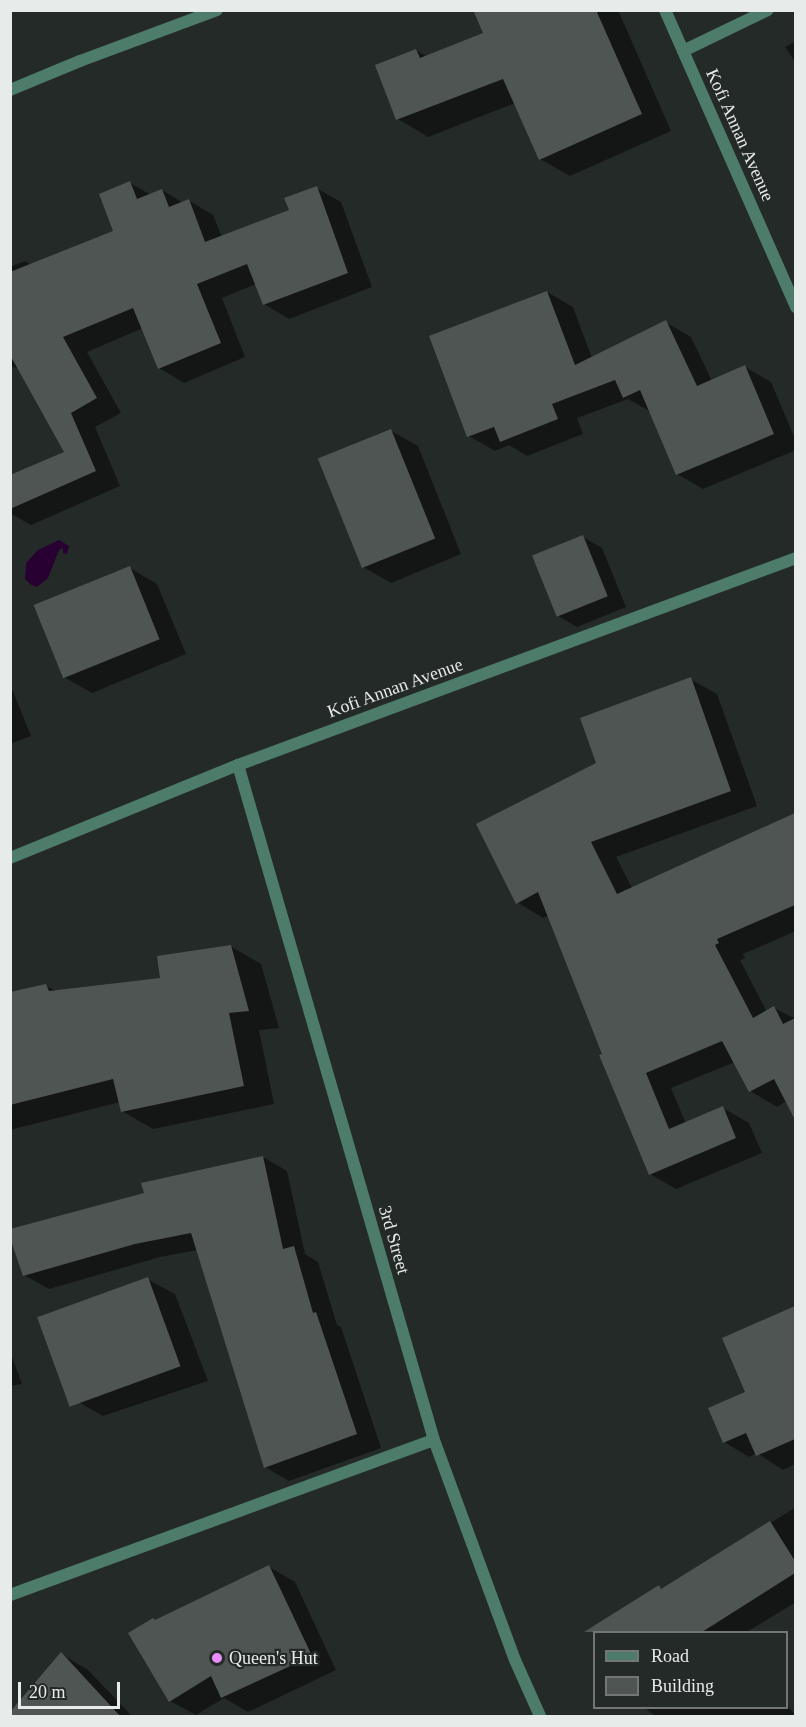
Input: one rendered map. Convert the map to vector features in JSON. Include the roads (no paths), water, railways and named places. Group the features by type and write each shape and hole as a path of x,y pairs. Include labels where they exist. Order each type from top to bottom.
{"street":[{"path":"10,90 216,10"},
{"name":"Kofi Annan Avenue","path":"665,10 795,307"},
{"path":"683,51 768,10"},
{"name":"Kofi Annan Avenue","path":"10,858 238,765 795,558"},
{"name":"3rd Street","path":"238,765 434,1440 515,1660 540,1716"},
{"path":"10,1595 434,1440"}],"place":[{"name":"Queen's Hut","path":"217,1658"}]}
